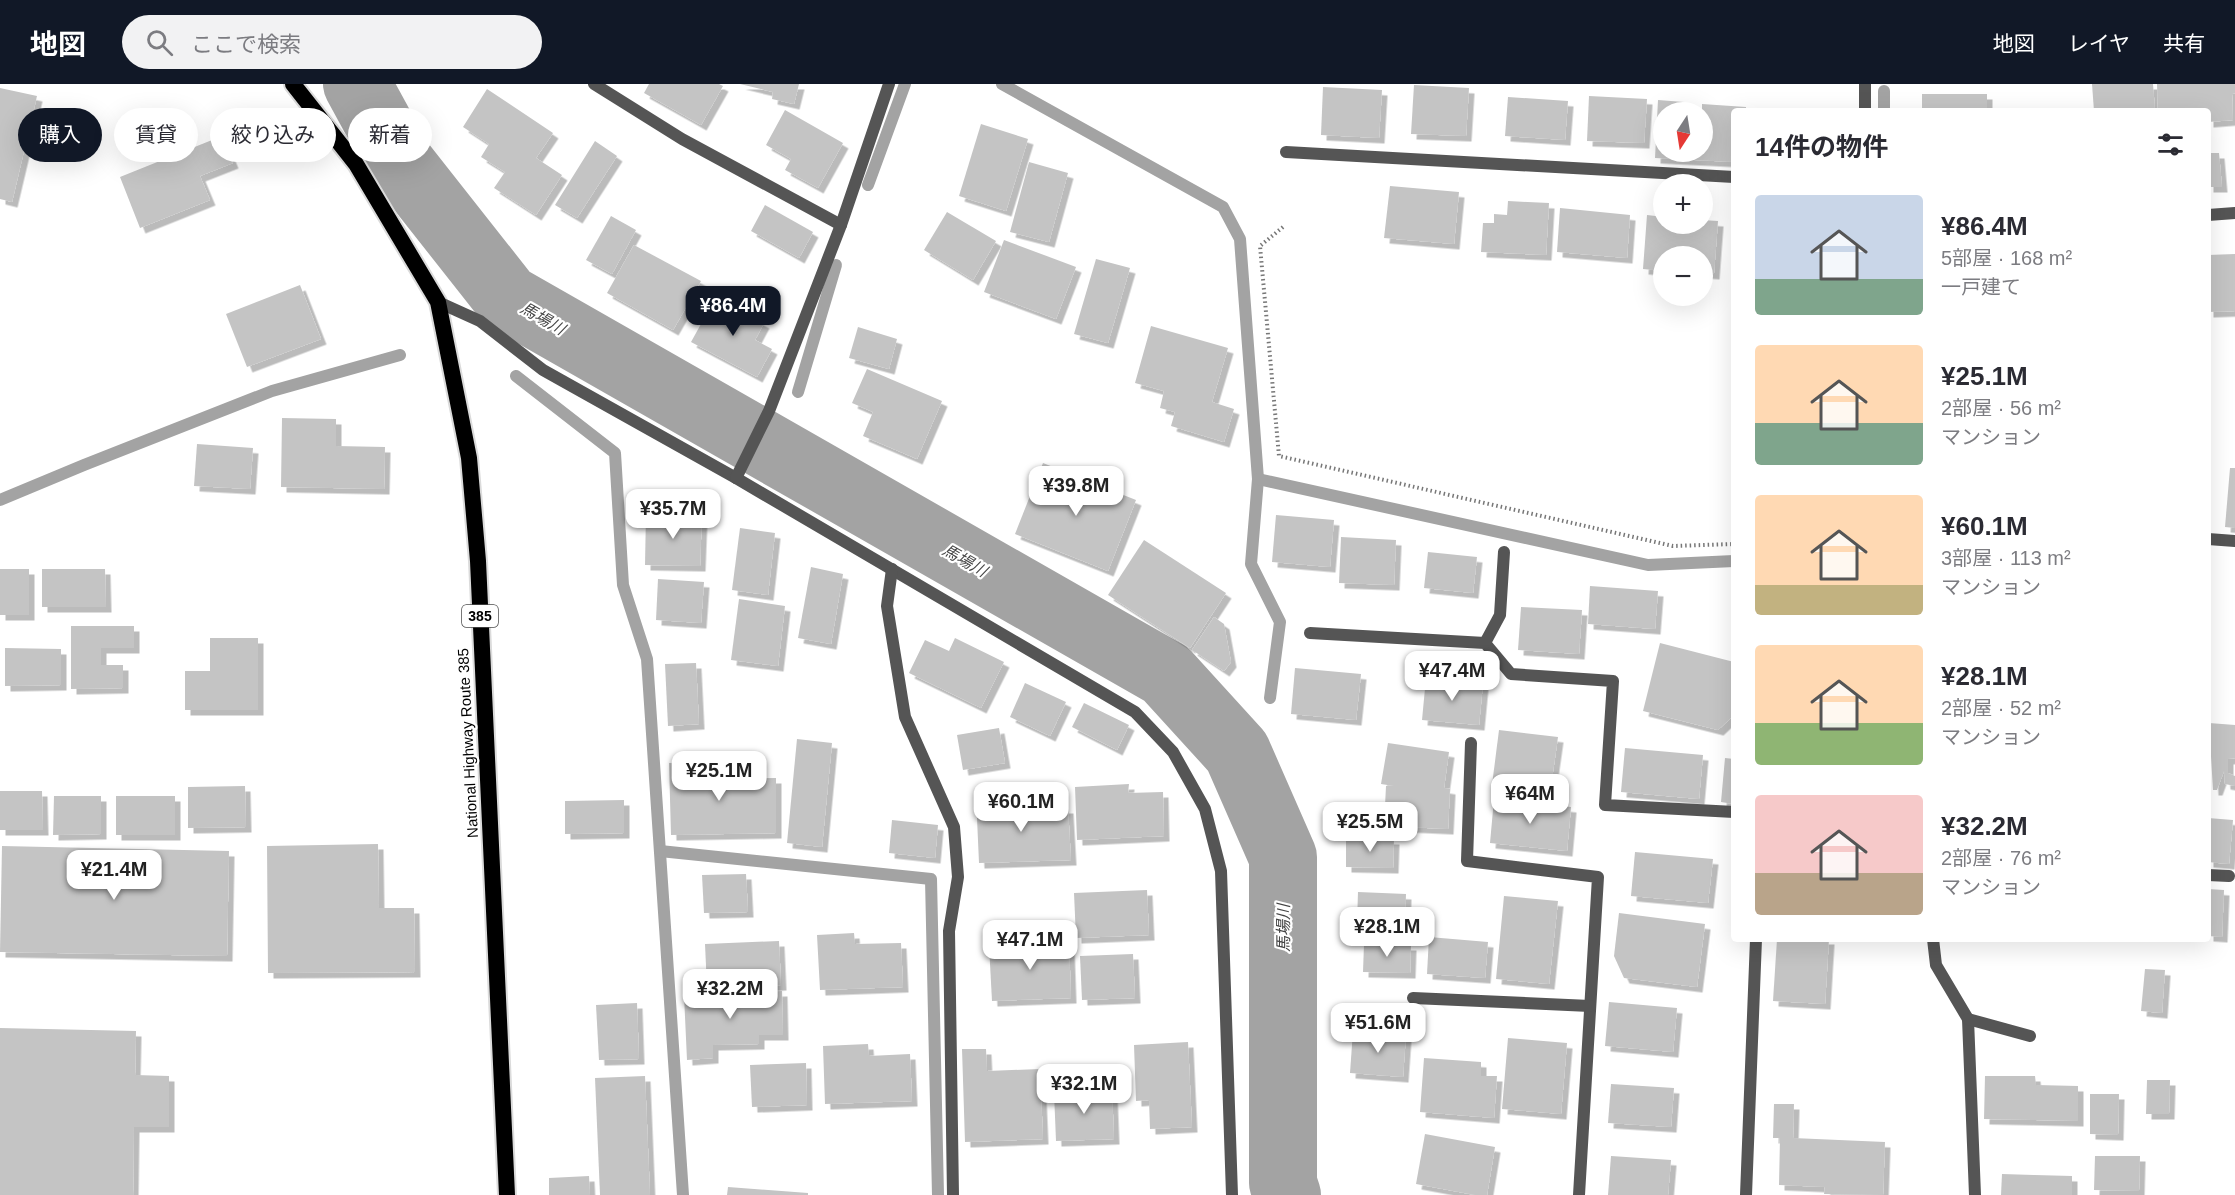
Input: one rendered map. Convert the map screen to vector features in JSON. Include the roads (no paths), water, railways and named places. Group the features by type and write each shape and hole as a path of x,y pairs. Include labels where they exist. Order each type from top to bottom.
{"highway":[{"name":"National Highway Route 385","path":"293,84 356,164 438,302 469,458 478,561 507,1195"}],"street":[{"path":"594,84 682,139 841,225"},
{"path":"736,478 769,411 841,225 889,84"},
{"path":"1865,84 1865,108"},
{"path":"1286,152 1731,177"},
{"path":"2211,215 2235,213"},
{"path":"438,302 480,321 543,370 892,568 1135,712 1173,752 1205,809 1221,871 1232,1195"},
{"path":"2211,539 2235,541"},
{"path":"1485,643 1500,615 1504,552"},
{"path":"892,568 887,606 905,717 954,827 958,877 948,931 953,1195"},
{"path":"1310,633 1485,643 1511,674 1612,681 1605,805 1731,812"},
{"path":"1471,743 1467,861 1598,877 1579,1195"},
{"path":"2211,875 2229,876"},
{"path":"1746,1195 1756,942"},
{"path":"1933,942 1936,965 1968,1019 1975,1195"},
{"path":"1413,998 1590,1006"},
{"path":"1968,1019 2030,1036"}],"waterway":[{"name":"馬場川","path":"357,84 399,161 507,298 1166,674 1237,752 1283,857 1283,1183 1287,1195"},
{"path":"868,185 905,84"},
{"path":"1002,84 1223,207 1240,239 1258,479 1251,564 1280,622 1270,698"},
{"path":"1884,91 1884,108"},
{"path":"798,392 836,265"},
{"path":"0,500 272,391 400,355"},
{"path":"516,376 615,453 623,585 647,659 683,1195"},
{"path":"1258,479 1648,565 1731,561"},
{"path":"660,851 931,879 938,1195"}]}
